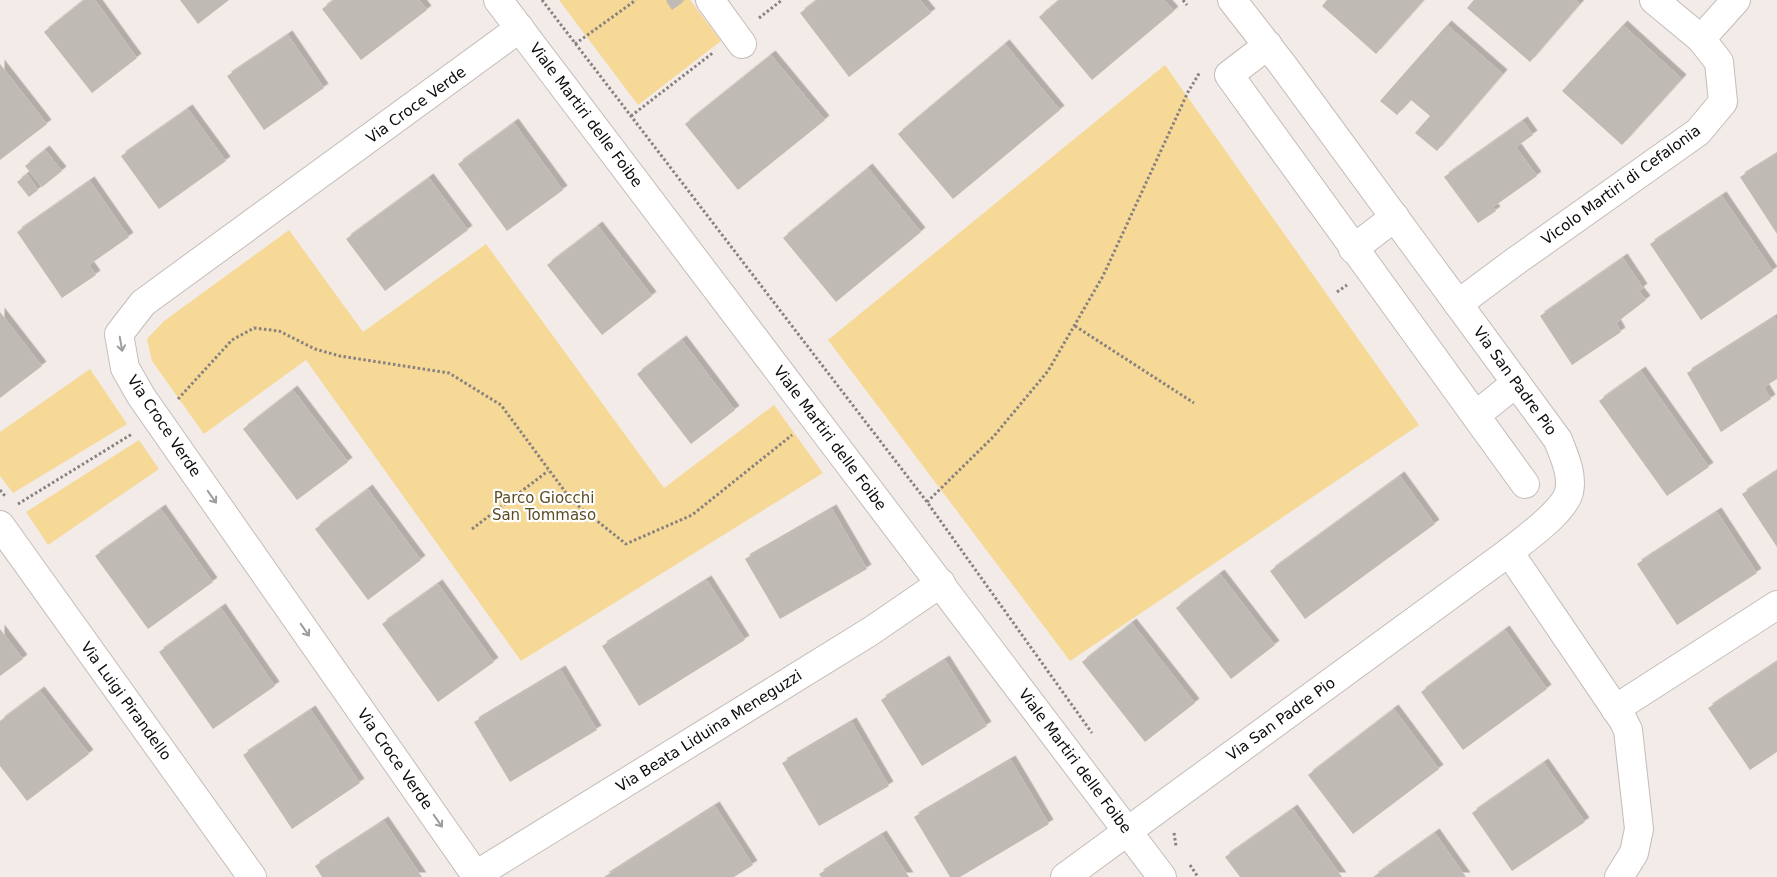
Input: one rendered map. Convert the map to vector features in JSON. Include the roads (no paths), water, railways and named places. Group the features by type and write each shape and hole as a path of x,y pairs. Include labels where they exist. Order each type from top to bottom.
{"street":[{"name":"Viale Martiri delle Foibe","path":"498,0 1162,877"},
{"path":"710,0 738,40"},
{"name":"Via San Padre Pio","path":"1128,832 1509,552 1552,517 1569,493 1568,468 1558,440 1268,45 1232,0"},
{"name":"Vicolo Martiri di Cefalonia","path":"1458,304 1698,132 1723,102 1718,62 1702,39 1654,0"},
{"path":"1702,39 1736,0"},
{"name":"Via Croce Verde","path":"477,876 141,396 125,368 120,334 143,303 520,28"},
{"path":"1268,45 1229,75 1353,249 1525,484"},
{"path":"1353,249 1395,217"},
{"path":"1476,415 1516,383"},
{"name":"Via Luigi Pirandello","path":"7,516 252,877"},
{"path":"1509,552 1628,730 1638,829 1634,853 1619,877"},
{"name":"Via Beata Liduina Meneguzzi","path":"477,876 871,631 941,583"},
{"path":"1615,709 1777,605"},
{"path":"1065,877 1128,832"}],"park label":[{"name":"Parco Giocchi San Tommaso","path":"544,506"}]}
